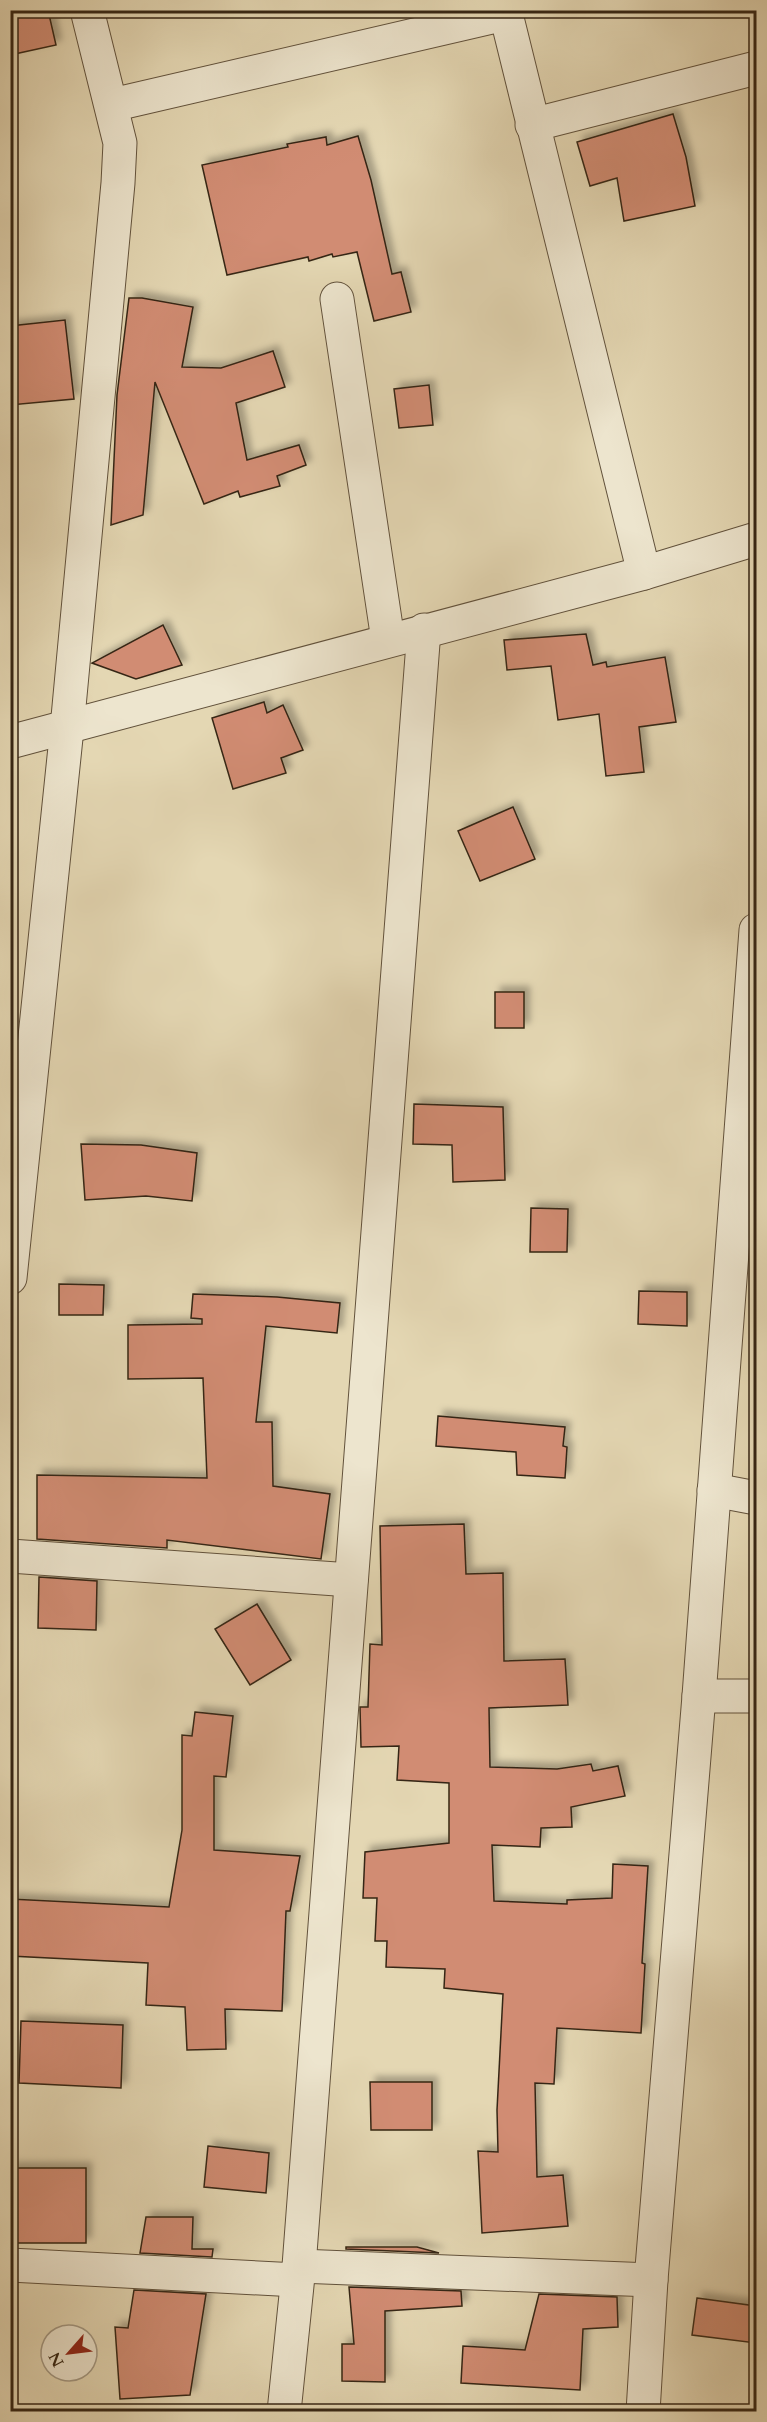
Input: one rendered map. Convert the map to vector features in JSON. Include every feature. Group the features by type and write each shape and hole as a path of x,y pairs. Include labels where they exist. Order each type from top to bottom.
{"street":[{"path":"10,1278 67,728 118,183 120,143 87,10"},
{"path":"112,105 505,12 644,573"},
{"path":"532,125 756,68"},
{"path":"338,299 388,640"},
{"path":"10,742 644,573 756,539"},
{"path":"284,2412 298,2273 424,630"},
{"path":"643,2412 651,2280 699,1696 756,930"},
{"path":"714,1490 756,1498"},
{"path":"10,1556 351,1580"},
{"path":"699,1696 756,1696"},
{"path":"10,2265 651,2280"}],"building":[{"path":"10,10 48,10 56,45 10,55"},
{"path":"673,114 686,157 695,206 624,221 617,178 590,186 577,142"},
{"path":"358,136 371,180 392,274 401,272 411,312 374,321 357,252 333,257 332,254 309,261 308,257 227,275 202,165 288,147 287,144 326,137 327,145"},
{"path":"129,298 142,298 193,307 182,367 221,368 273,351 285,387 236,403 247,460 299,445 306,465 277,476 280,486 240,497 238,491 204,504 155,382 143,515 111,525 117,395"},
{"path":"65,320 74,399 10,405 10,326"},
{"path":"429,385 433,425 399,428 394,389"},
{"path":"163,625 182,665 136,679 92,663"},
{"path":"586,634 593,665 606,662 607,667 665,657 676,722 639,727 644,772 606,776 599,714 558,720 551,666 507,670 504,640"},
{"path":"264,702 267,713 283,705 303,750 281,758 286,773 233,789 212,718"},
{"path":"513,807 535,859 480,881 458,831"},
{"path":"495,992 524,992 524,1028 495,1028"},
{"path":"414,1104 503,1107 505,1180 453,1182 452,1145 413,1144"},
{"path":"81,1144 141,1145 197,1153 192,1201 146,1196 85,1200"},
{"path":"531,1208 568,1209 567,1252 530,1252"},
{"path":"59,1284 104,1285 103,1315 59,1315"},
{"path":"639,1291 687,1292 687,1326 638,1324"},
{"path":"193,1294 277,1297 340,1303 337,1333 266,1326 256,1422 272,1422 273,1486 330,1494 321,1559 167,1540 167,1548 37,1539 37,1475 207,1478 203,1378 128,1379 128,1325 202,1324 202,1319 191,1318"},
{"path":"438,1416 565,1427 563,1446 567,1447 565,1478 517,1475 516,1452 436,1446"},
{"path":"464,1524 466,1574 503,1573 504,1661 565,1659 568,1705 489,1708 490,1767 557,1769 591,1764 593,1771 618,1766 625,1796 571,1807 572,1827 541,1828 540,1847 492,1845 494,1901 567,1904 567,1900 612,1898 613,1864 648,1866 642,1963 645,1964 641,2033 557,2028 554,2084 535,2083 537,2177 563,2175 568,2226 482,2233 478,2151 498,2152 497,2110 503,1994 444,1988 445,1969 386,1967 387,1941 375,1941 377,1898 363,1898 365,1852 449,1843 449,1783 397,1780 399,1746 361,1747 360,1707 368,1707 370,1644 382,1645 380,1526"},
{"path":"39,1577 97,1581 96,1630 38,1628"},
{"path":"257,1604 291,1660 250,1685 215,1629"},
{"path":"195,1712 233,1716 226,1777 214,1776 214,1850 300,1856 290,1911 286,1911 282,2011 225,2009 226,2049 187,2050 185,2007 146,2005 148,1963 10,1956 10,1899 169,1907 182,1830 182,1735 192,1736"},
{"path":"21,2021 123,2025 121,2088 19,2083"},
{"path":"370,2082 432,2082 432,2130 371,2130"},
{"path":"208,2146 269,2153 266,2193 204,2187"},
{"path":"10,2168 86,2168 86,2243 10,2243"},
{"path":"146,2217 193,2217 192,2249 213,2249 212,2257 140,2253"},
{"path":"346,2247 417,2247 439,2253 346,2249"},
{"path":"349,2287 461,2291 462,2306 385,2311 385,2382 342,2381 342,2344 354,2344"},
{"path":"134,2290 206,2294 190,2395 120,2399 115,2327 128,2328"},
{"path":"539,2294 617,2297 618,2327 583,2329 580,2390 461,2383 463,2346 525,2350"},
{"path":"697,2298 756,2306 756,2343 692,2335"}]}
